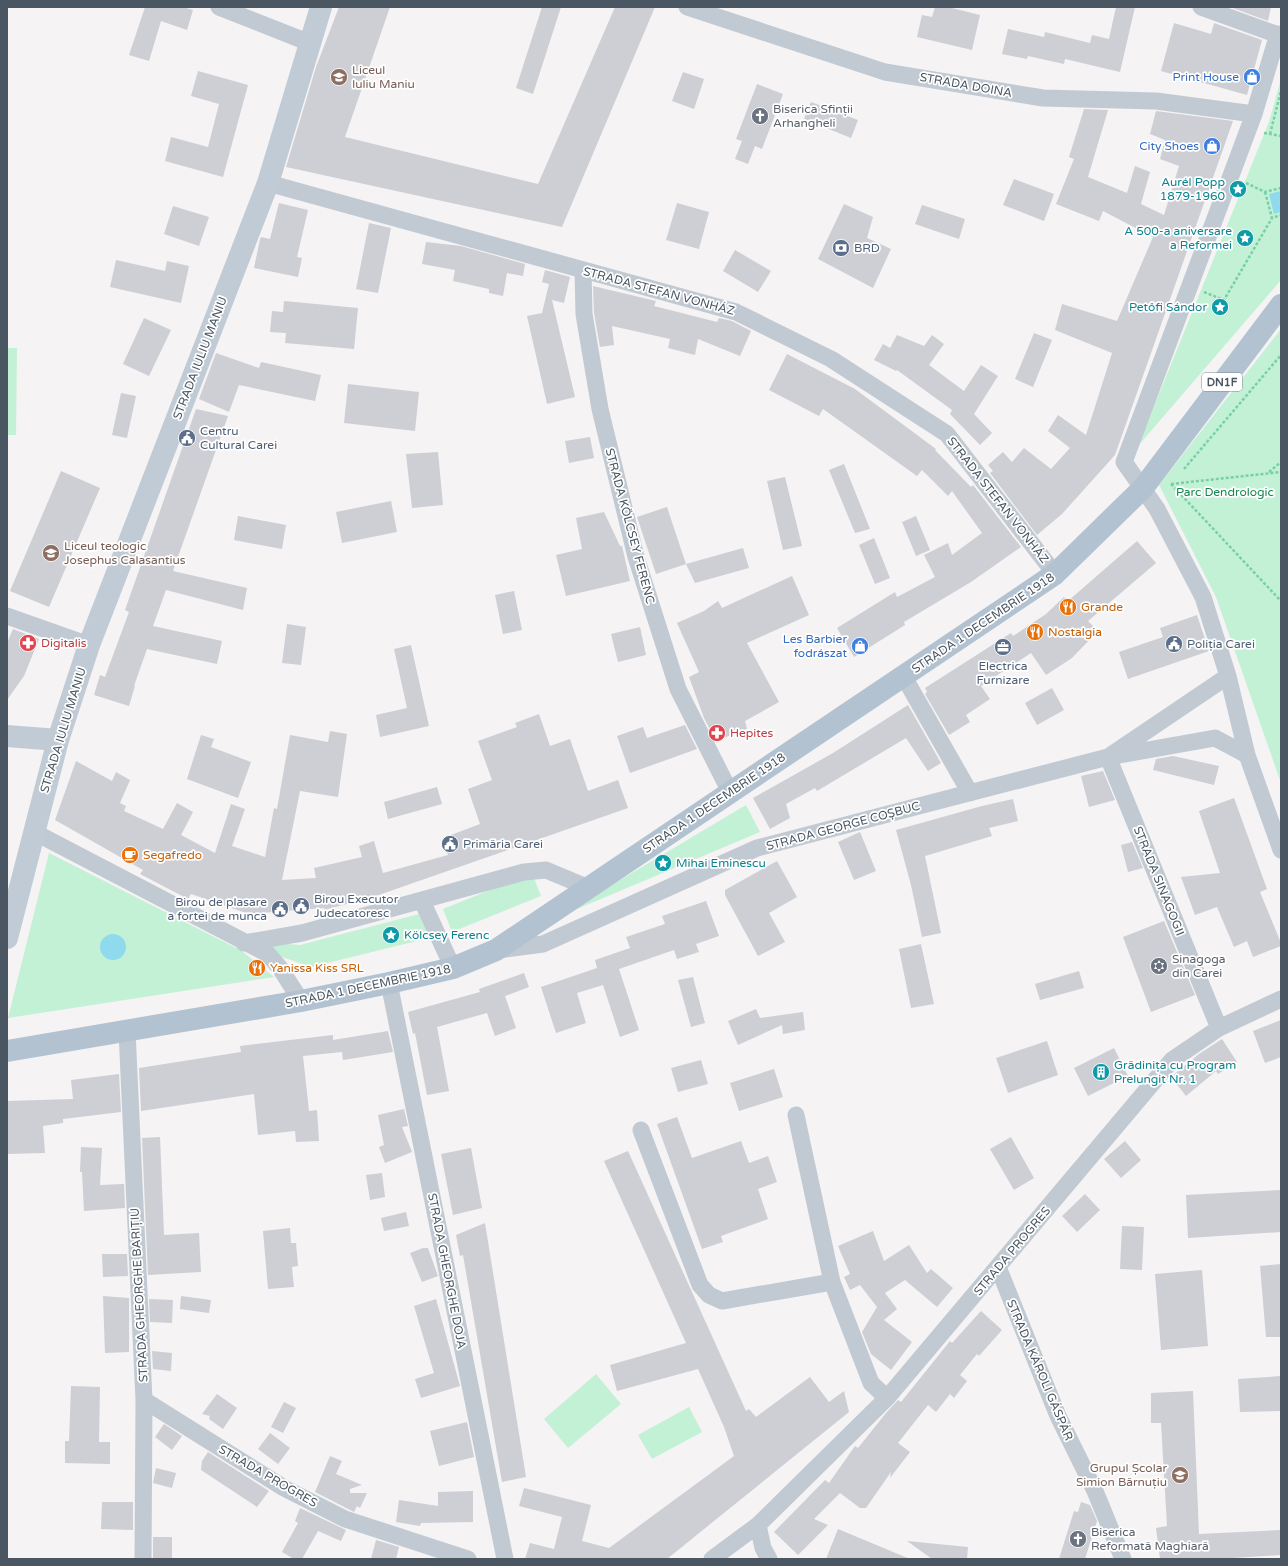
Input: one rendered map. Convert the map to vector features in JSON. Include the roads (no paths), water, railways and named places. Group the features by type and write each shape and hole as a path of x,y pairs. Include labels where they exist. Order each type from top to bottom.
{"main road":[{"name":"STRADA 1 DECEMBRIE 1918","path":"7,1051 301,1001 389,983 453,968 496,950 1055,574 1143,488 1163,459 1281,305"}],"street":[{"path":"219,7 310,42"},
{"name":"STRADA IULIU MANIU","path":"7,938 58,740 89,644 268,183 321,7"},
{"name":"STRADA DOINA","path":"687,7 885,72 1043,98 1156,101 1254,114"},
{"path":"1201,7 1279,35 1254,114 1124,462 1158,509 1203,597 1228,676 1247,755 1281,850"},
{"name":"STRADA STEFAN VONHÁZ","path":"268,183 736,312 831,359 947,434 1055,574"},
{"name":"STRADA KÖLCSEY FERENC","path":"583,270 584,314 600,409 636,557 678,689 730,792"},
{"path":"7,616 89,644"},
{"name":"STRADA GEORGE COȘBUC","path":"1108,757 1228,676"},
{"path":"904,677 970,793"},
{"path":"7,736 58,740"},
{"name":"STRADA GEORGE COȘBUC","path":"496,950 542,944 757,848 1108,757 1215,738 1247,755"},
{"name":"STRADA SINAGOGII","path":"1108,757 1219,1028"},
{"path":"34,832 244,943 268,954 280,968 301,1001"},
{"path":"244,943 302,933 531,871 546,870 589,888"},
{"path":"422,900 453,968"},
{"name":"STRADA GHEORGHE DOJA","path":"389,983 505,1559"},
{"name":"STRADA PROGRES","path":"712,1559 758,1525 888,1398 1172,1060 1219,1028 1281,999"},
{"name":"STRADA GHEORGHE BARIȚIU","path":"127,1031 144,1400 143,1559"},
{"path":"796,1115 832,1282 871,1383 888,1398"},
{"path":"641,1130 700,1285 709,1295 722,1301 832,1282"},
{"name":"STRADA KÁROLI GÁSPÁR","path":"998,1267 1058,1416 1095,1491 1123,1559"},
{"name":"STRADA PROGRES","path":"144,1400 284,1488 345,1519 468,1559"},
{"path":"758,1525 763,1548 769,1559"}],"water":[{"path":"1281,191 1281,212 1274,214 1269,194"},
{"path":"113,934 122,938 126,947 122,956 113,960 104,956 100,947 104,938"}],"place":[{"name":"Liceul Iuliu Maniu","path":"339,77"},
{"name":"Print House","path":"1252,77"},
{"name":"Biserica Sfinții Arhangheli","path":"760,116"},
{"name":"City Shoes","path":"1212,146"},
{"name":"Aurél Popp 1879-1960","path":"1238,189"},
{"name":"A 500-a aniversare a Reformei","path":"1245,238"},
{"name":"BRD","path":"841,248"},
{"name":"Petőfi Sándor","path":"1220,307"},
{"name":"Centru Cultural Carei","path":"187,438"},
{"name":"Liceul teologic Josephus Calasantius","path":"51,553"},
{"name":"Grande","path":"1068,607"},
{"name":"Nostalgia","path":"1035,632"},
{"name":"Digitalis","path":"28,643"},
{"name":"Poliția Carei","path":"1174,644"},
{"name":"Les Barbier fodrászat","path":"860,646"},
{"name":"Electrica Furnizare","path":"1003,647"},
{"name":"Hepites","path":"717,733"},
{"name":"Primăria Carei","path":"450,844"},
{"name":"Segafredo","path":"130,855"},
{"name":"Mihai Eminescu","path":"663,863"},
{"name":"Birou Executor Judecatoresc","path":"301,906"},
{"name":"Birou de plasare a fortei de munca","path":"280,909"},
{"name":"Kölcsey Ferenc","path":"391,935"},
{"name":"Sinagoga din Carei","path":"1159,966"},
{"name":"Yanissa Kiss SRL","path":"257,968"},
{"name":"Grădinița cu Program Prelungit Nr. 1","path":"1101,1072"},
{"name":"Grupul Școlar Simion Bărnuțiu","path":"1180,1475"},
{"name":"Biserica Reformată Maghiară","path":"1078,1539"}],"park label":[{"name":"Parc Dendrologic","path":"1225,492"}]}
